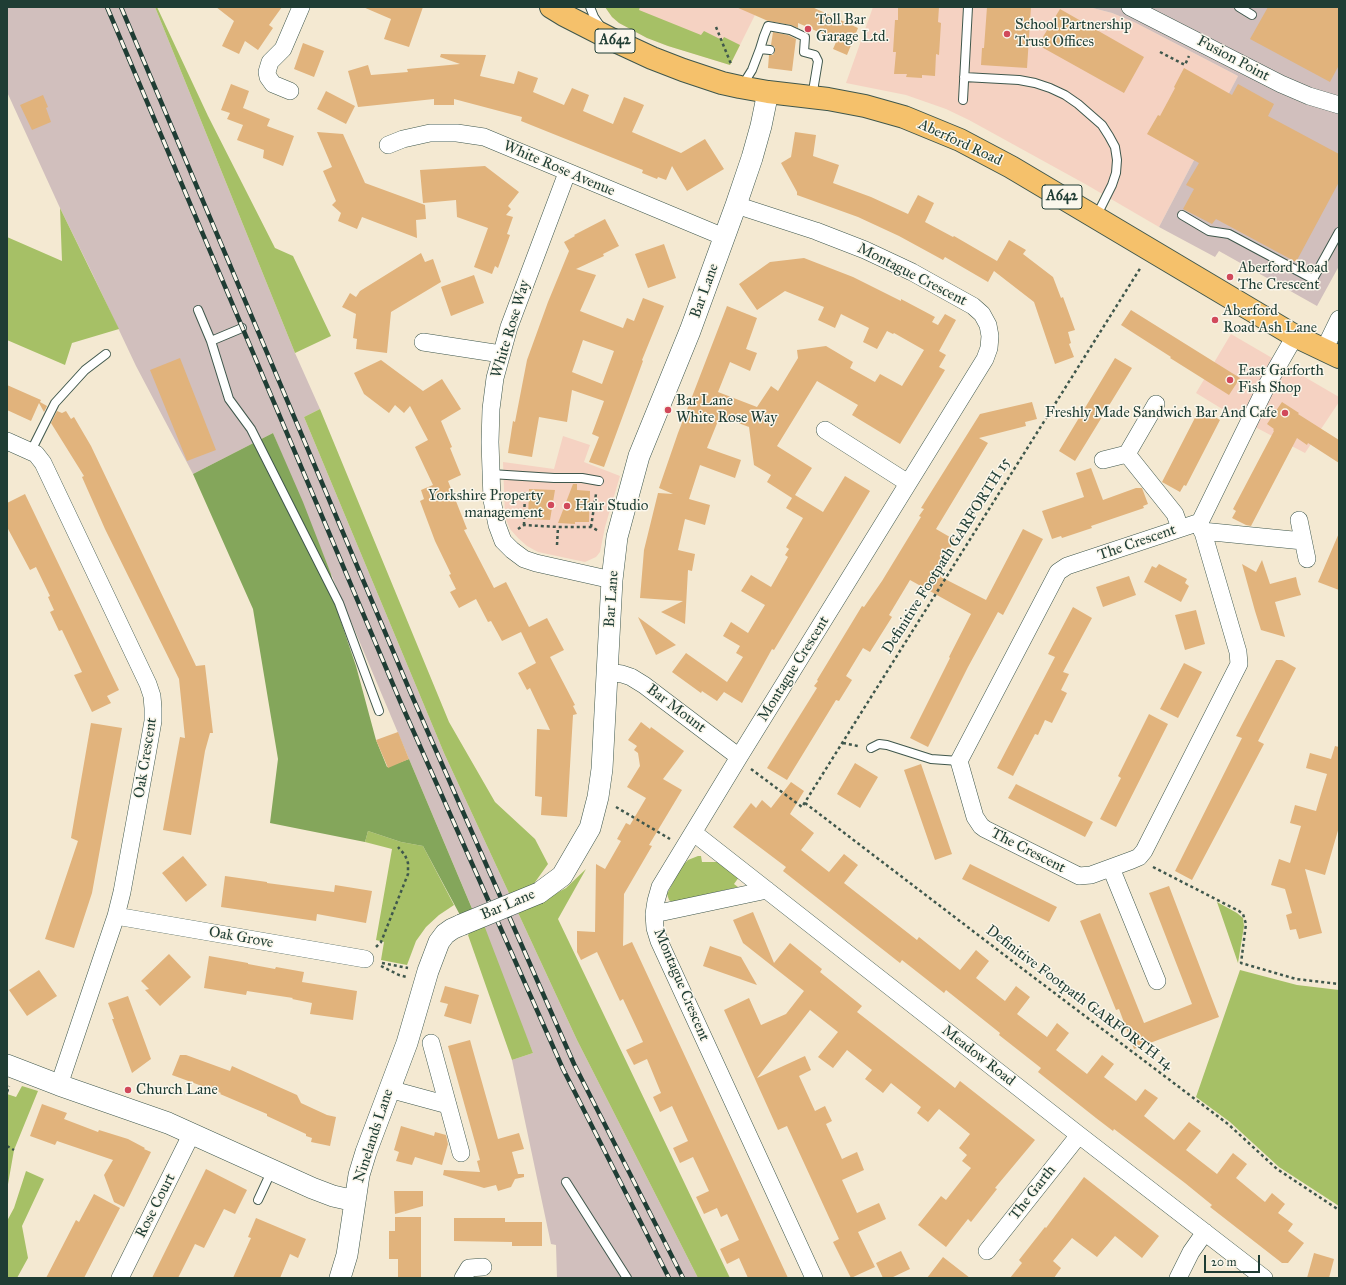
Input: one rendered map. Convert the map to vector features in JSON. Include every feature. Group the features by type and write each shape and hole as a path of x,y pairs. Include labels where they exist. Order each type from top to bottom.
{"main road":[{"name":"Aberford Road","path":"551,7 611,39 682,70 722,83 742,87 866,106 904,117 960,140 1011,167 1296,336 1335,356"}],"street":[{"path":"290,91 274,84 268,77 267,72 270,62 283,49 301,7"},
{"name":"Fusion Point","path":"1130,7 1281,84 1310,96 1339,105"},
{"name":"Bar Lane","path":"407,1043 428,971 439,942 445,934 461,925 539,893 562,876 590,828 598,797 602,769 612,580 617,537 639,456 690,331 736,205 756,145 768,92"},
{"name":"White Rose Avenue","path":"388,145 430,133 444,132 471,134 484,137 724,238"},
{"name":"White Rose Way","path":"567,173 509,327 495,378 491,409 490,442 492,500 497,525 503,541 524,559 536,564 612,580"},
{"name":"Montague Crescent","path":"736,205 816,231 865,250 912,272 958,296 973,306 982,314 988,325 990,336 989,348 985,359 660,887 656,900 654,914 655,928 659,942 814,1278"},
{"path":"1335,356 1339,318"},
{"path":"1136,858 1144,851 1239,664 1238,652 1201,527 1268,383 1296,336"},
{"path":"423,342 501,354"},
{"path":"1103,460 1127,454 1156,404"},
{"path":"825,430 908,483"},
{"name":"Oak Crescent","path":"7,441 36,454 43,463 148,684 154,708 153,721 122,892 116,916 59,1085"},
{"path":"1127,454 1175,514 1180,528"},
{"path":"1299,520 1307,558"},
{"path":"1201,527 1303,541"},
{"name":"The Crescent","path":"1136,858 1091,875 1079,876 985,829 980,826 975,817 959,762 1058,572 1067,566 1180,528 1201,527"},
{"name":"Bar Mount","path":"607,672 622,674 638,681 739,758"},
{"name":"Meadow Road","path":"694,833 1264,1278"},
{"path":"1110,868 1157,982"},
{"path":"654,914 767,890"},
{"name":"Oak Grove","path":"116,916 365,959"},
{"name":"Ninelands Lane","path":"340,1278 346,1255 354,1201 361,1169 407,1043"},
{"path":"431,1043 461,1153"},
{"path":"7,1065 168,1123 312,1188 333,1196 354,1201"},
{"path":"390,1089 448,1105"},
{"name":"Rose Court","path":"120,1278 192,1133"},
{"name":"The Garth","path":"987,1251 1079,1135"},
{"path":"1178,1278 1191,1252 1204,1232"},
{"path":"463,1278 469,1268 483,1267"}],"lane":[{"path":"590,7 594,17 611,39"},
{"path":"963,100 968,7"},
{"path":"1239,7 1252,14"},
{"path":"742,87 752,70 768,26 790,30 805,37 804,52 815,55 818,61 812,98"},
{"path":"760,49 770,50"},
{"path":"964,77 1019,80 1050,88 1065,95 1078,104 1102,125 1115,147 1117,160 1116,173 1112,185 1095,217"},
{"path":"1182,215 1209,231 1229,234 1313,279 1339,232"},
{"path":"198,310 211,341 229,399 251,429 339,603 379,711"},
{"path":"211,341 242,328"},
{"path":"31,451 55,403 85,370 106,354"},
{"path":"491,474 554,478 582,478 599,481"},
{"path":"871,748 878,744 887,745 931,759 959,762"},
{"path":"258,1200 272,1170"},
{"path":"566,1182 627,1278"}],"path":[{"path":"716,27 742,87"},
{"path":"1160,52 1185,65 1197,40"},
{"name":"Definitive Footpath GARFORTH 15","path":"805,803 1152,250"},
{"path":"524,525 525,476"},
{"path":"591,528 594,499 599,481"},
{"path":"503,541 524,525 591,528 617,537"},
{"path":"557,545 558,527"},
{"path":"739,758 802,807 805,803"},
{"path":"598,797 685,848"},
{"name":"Definitive Footpath GARFORTH 14","path":"805,803 1228,1124 1277,1169 1339,1210"},
{"path":"365,959 381,942 408,874 408,863 405,855 398,847"},
{"path":"1136,858 1243,914 1246,924 1241,963 1296,979 1339,984"},
{"path":"365,959 428,971"},
{"path":"365,959 399,975 409,977 428,971"},
{"path":"7,1146 14,1150"}],"shaded area":[{"path":"7,7 155,7 295,353 320,409 304,417 444,753 577,1040 698,1278 557,1278 556,1245 551,1244 512,1060 533,1053 273,433 193,474 136,366 60,208 7,92"},
{"path":"605,7 759,7 730,65 647,38 619,23 612,17"},
{"path":"873,7 1089,7 1112,13 1134,22 1238,76 1159,227 1087,185 969,120 946,109 906,95 846,83"},
{"path":"1089,7 1339,7 1339,266 1317,306 1219,251 1215,257 1159,227 1238,76 1134,22 1112,13"},
{"path":"1231,334 1339,397 1339,402 1305,453 1232,415 1196,393"},
{"path":"563,436 590,445 584,462 620,476 605,527 600,552 596,557 585,562 538,552 527,546 510,529 505,517 503,462 554,469"}],"green space":[{"path":"155,7 157,7 208,116 275,248 293,256 331,336 295,353"},
{"path":"605,7 640,7 639,10 701,35 704,31 722,40 724,37 740,45 730,65 647,38 619,23 612,17"},
{"path":"60,208 119,329 72,343 65,365 7,340 7,237 62,261"},
{"path":"320,409 449,722 495,802 535,839 548,864 533,885 540,902 566,888 586,869 558,919 730,1278 698,1278 577,1040 444,753 304,417"},
{"path":"273,433 303,502 331,574 339,616 356,666 376,740 387,767 409,759 473,911 460,915 423,846 401,842 368,831 365,842 270,823 278,759 253,609 193,474"},
{"path":"368,831 401,842 423,846 454,905 439,915 426,927 416,941 407,965 381,960 384,942 376,940 392,849 365,842"},
{"path":"701,856 702,862 720,862 739,877 734,884 738,887 672,902 669,900 667,894 681,867 688,860"},
{"path":"1217,902 1243,918 1244,926 1238,963"},
{"path":"484,925 533,1053 512,1060 468,935 472,930"},
{"path":"1240,970 1297,985 1339,990 1339,1206 1279,1167 1230,1122 1196,1097"},
{"path":"22,1086 38,1091 14,1150 7,1190 7,1094 16,1097"},
{"path":"26,1171 44,1179 22,1226 28,1258 17,1278 7,1278 7,1221 14,1208"}],"building":[{"path":"216,7 282,7 269,25 273,28 258,50 245,41 239,54 222,46 234,21"},
{"path":"363,7 423,7 409,47 384,39 391,19"},
{"path":"736,7 812,7 858,28 847,55 833,49 837,40 798,23 798,28 791,25 768,21"},
{"path":"898,7 939,7 938,22 941,23 939,55 936,54 935,76 922,75 922,78 906,77 907,74 894,74 896,52 893,52 895,20 898,20"},
{"name":"School Partnership Trust Offices","path":"987,7 1031,7 1027,68 981,65 982,48 984,48"},
{"path":"1268,7 1339,7 1339,65 1330,82 1250,39"},
{"path":"1060,9 1144,57 1124,93 1038,45"},
{"path":"773,32 788,35 796,39 792,71 768,68 769,55 773,55 775,51 775,47 771,45"},
{"path":"303,43 324,51 314,77 294,69"},
{"path":"441,54 486,55 480,76 514,84 518,71 538,78 533,92 564,105 572,88 589,95 583,111 613,124 624,97 637,102 644,105 632,132 681,153 705,139 724,169 687,191 672,166 666,180 658,177 657,179 642,173 643,170 521,121 522,117 454,99 454,105 434,105 434,99 358,107 348,71 368,65 371,75 408,72 407,69 460,64 440,57"},
{"path":"1184,68 1232,95 1238,84 1274,104 1268,116 1339,154 1339,182 1296,262 1216,219 1212,224 1183,209 1194,189 1186,185 1199,163 1147,134 1158,115 1160,116"},
{"path":"231,84 249,91 243,108 270,119 267,126 294,136 283,166 263,158 264,150 237,140 243,125 227,119 230,113 221,110"},
{"path":"326,91 355,106 346,124 317,109"},
{"path":"43,95 48,107 46,108 51,122 32,130 20,105"},
{"path":"317,132 343,134 365,183 425,205 426,219 416,220 417,238 362,217 357,229 338,221 341,213 332,205 336,201 323,171 332,167"},
{"path":"795,132 816,135 813,156 839,165 833,183 871,197 908,214 918,195 934,203 925,222 953,237 954,236 997,261 1009,240 1026,250 1023,254 1053,277 1061,298 1063,297 1075,330 1068,332 1071,343 1069,344 1074,357 1055,364 1034,302 994,271 988,282 945,257 943,260 899,236 858,217 797,195 797,192 781,163 791,157"},
{"path":"485,166 519,192 508,206 511,209 506,215 513,217 507,234 510,235 498,268 495,266 492,274 474,267 488,228 457,217 456,200 423,203 420,170"},
{"path":"605,219 619,246 603,254 604,256 576,269 596,275 580,311 623,328 627,318 634,321 643,298 664,306 642,360 643,361 604,467 589,462 599,437 592,434 604,401 572,390 567,422 539,417 532,457 508,453 513,421 515,422 527,360 548,302 569,251 564,242 575,236 574,235","holes":["583,340 614,351 602,384 572,372"]},
{"path":"664,244 676,278 648,288 635,254"},
{"path":"421,253 425,262 433,259 441,282 391,312 387,353 356,349 357,339 353,338 356,314 342,307 350,293 356,297 360,291"},
{"path":"804,258 853,277 901,301 901,299 935,317 932,322 938,325 945,314 956,320 939,351 946,355 939,367 945,370 900,444 852,415 858,405 817,381 777,446 812,468 795,495 823,512 845,476 870,491 774,650 772,649 742,703 724,692 717,701 702,691 701,693 672,672 686,653 727,682 743,657 736,653 740,646 723,636 731,622 748,633 765,605 741,591 751,575 771,587 788,557 785,555 789,549 786,547 803,518 786,508 792,498 767,482 771,475 754,465 749,427 720,416 707,448 741,460 735,478 700,465 689,499 710,505 705,525 685,519 678,550 695,554 692,571 688,570 685,624 661,612 683,601 640,598 644,550 658,493 673,494 659,488 678,433 727,306 757,318 746,349 757,353 750,371 730,362 718,392 757,407 771,386 778,391 798,358 797,350 826,346 853,362 850,368 875,382 880,374 902,386 924,350 894,333 893,334 887,331 877,349 863,342 869,328 841,314 835,328 818,320 824,307 785,291 757,310 739,284 770,262"},
{"path":"474,275 484,303 451,316 441,287"},
{"path":"1131,310 1240,378 1229,395 1121,325"},
{"path":"180,358 216,450 187,461 150,370"},
{"path":"1115,358 1132,368 1075,461 1059,451"},
{"path":"381,360 423,391 442,379 461,409 441,421 452,447 450,448 461,475 448,481 467,529 464,530 494,588 506,582 529,627 547,618 564,650 550,657 575,705 573,706 577,714 573,715 567,817 541,815 542,797 535,796 537,729 550,730 530,688 527,690 518,673 536,663 521,632 502,641 491,621 488,622 476,599 459,608 450,592 456,589 449,575 451,574 435,541 420,501 424,499 421,490 433,485 415,447 428,440 410,406 404,413 395,405 389,413 364,394 354,373"},
{"path":"7,385 41,400 40,402 47,406 44,412 39,403 31,421 7,410"},
{"path":"1032,402 1037,419 1025,422 1026,426 979,438 988,443 936,529 955,540 935,572 942,576 941,577 986,600 1023,529 1043,539 1003,615 998,612 968,667 928,747 910,738 971,614 910,580 889,615 892,617 870,652 863,648 846,676 852,680 839,701 836,700 787,780 767,768 817,688 814,686 818,681 817,680 862,606 864,607 882,581 921,517 919,516 924,509 921,508 980,414"},
{"path":"1282,402 1339,440 1339,463 1308,443 1307,445 1297,438 1251,526 1246,525 1232,518 1236,511 1233,509 1274,431 1274,429 1267,424"},
{"path":"1200,408 1220,420 1186,486 1184,485 1180,492 1162,482"},
{"path":"57,411 62,413 66,411 71,419 74,417 91,446 196,666 205,665 213,733 210,733 205,751 191,835 163,830 180,737 185,738 179,679 105,529 82,477 84,476 51,423"},
{"path":"1091,468 1103,500 1136,488 1142,488 1148,504 1143,506 1144,508 1091,526 1092,528 1062,538 1061,536 1052,539 1042,511 1084,497 1076,473"},
{"path":"573,484 577,484 577,490 590,491 589,522 575,522 575,524 558,523"},
{"path":"529,489 555,490 550,520 528,519"},
{"path":"25,494 119,690 107,696 111,703 92,712 74,675 82,672 62,630 59,631 50,612 54,610 48,597 50,596 36,567 30,570 7,527 7,503"},
{"path":"1339,533 1339,590 1318,582"},
{"path":"1262,560 1270,584 1296,577 1301,595 1275,602 1285,637 1261,630 1255,611 1242,564 1256,572"},
{"path":"1159,564 1187,579 1185,583 1189,586 1181,602 1144,582 1152,566 1156,568"},
{"path":"1129,576 1136,595 1103,607 1096,587"},
{"path":"1073,607 1092,618 1063,672 1069,674 1061,690 1067,693 1052,723 1045,720 1038,735 1035,734 1013,776 997,768 1055,657 1048,654"},
{"path":"1196,610 1205,644 1185,650 1175,615"},
{"path":"638,617 676,645 656,655"},
{"path":"1276,660 1282,660 1296,668 1258,741 1264,744 1192,880 1175,871 1242,738 1236,736"},
{"path":"1184,663 1202,672 1178,718 1160,709"},
{"path":"1149,714 1168,724 1116,827 1100,819 1121,778 1118,776"},
{"path":"641,722 650,729 651,727 684,751 663,779 682,790 649,845 652,846 624,894 623,946 632,942 788,1278 748,1278 739,1258 727,1264 720,1249 739,1240 727,1214 721,1217 717,1208 704,1214 696,1197 709,1191 693,1157 680,1163 673,1148 688,1141 672,1106 660,1112 653,1097 661,1093 647,1059 634,1065 626,1050 643,1042 623,999 620,1001 597,952 581,960 577,952 577,931 595,932 596,864 605,869 621,841 617,839 626,823 630,825 646,798 627,787 640,766 638,753 634,750 637,746 628,740"},
{"path":"91,723 122,728 92,893 74,948 45,939 78,841 71,838"},
{"path":"398,732 409,759 388,768 376,740"},
{"path":"1335,746 1339,747 1339,827 1325,875 1305,869 1322,933 1299,939 1296,929 1290,930 1286,915 1292,913 1285,889 1271,885 1279,859 1290,863 1301,826 1290,823 1295,805 1316,811 1327,774 1306,768 1310,753 1331,759"},
{"path":"855,763 878,777 860,808 837,794"},
{"path":"921,764 952,854 935,860 904,770"},
{"path":"791,782 804,791 790,814 814,833 801,850 829,872 844,854 858,865 844,883 917,940 919,937 960,970 976,950 989,961 976,978 1005,1001 1016,986 1030,997 1017,1014 1047,1037 1057,1023 1069,1033 1056,1050 1087,1074 1102,1055 1114,1064 1104,1077 1136,1101 1145,1089 1158,1098 1144,1116 1174,1140 1189,1122 1201,1131 1186,1150 1217,1174 1233,1153 1247,1164 1236,1178 1265,1202 1272,1193 1285,1204 1278,1213 1293,1224 1288,1231 1304,1243 1288,1263 1282,1263 1210,1207 1212,1205 1185,1183 1114,1129 1113,1131 1096,1118 1038,1072 1041,1068 999,1035 1000,1033 946,990 944,993 902,960 900,963 783,871 786,867 733,827 751,803 756,808 762,800 771,808"},
{"path":"1016,784 1093,822 1085,837 1008,798"},
{"path":"183,856 207,885 186,902 162,873"},
{"path":"970,864 1057,907 1049,922 962,879"},
{"path":"225,876 334,892 335,885 372,891 366,923 317,914 316,921 221,907"},
{"path":"1169,886 1219,1017 1134,1049 1119,1009 1116,1010 1080,921 1100,913 1144,1023 1192,1004 1149,893"},
{"path":"753,912 774,963 790,943 822,969 820,972 862,1006 857,1012 955,1088 960,1081 1035,1140 995,1188 997,1189 971,1222 968,1219 946,1247 918,1225 941,1196 946,1200 971,1168 962,1161 967,1155 959,1148 970,1134 939,1109 928,1122 917,1113 921,1107 891,1083 883,1093 865,1079 872,1070 847,1050 833,1068 818,1057 838,1032 810,1010 757,1078 805,1056 811,1070 799,1076 815,1111 825,1106 832,1121 826,1124 842,1159 857,1152 864,1170 842,1180 857,1213 879,1203 886,1219 858,1232 875,1267 851,1278 833,1242 839,1239 787,1126 778,1130 724,1010 749,998 761,1025 786,1014 804,991 743,943 733,920"},
{"path":"710,946 741,957 757,985 703,966"},
{"path":"169,954 191,977 160,1006 145,990 149,989 141,981"},
{"path":"209,956 275,969 276,967 304,972 302,982 357,991 353,1020 310,1014 312,1003 292,999 293,998 247,991 246,995 204,988"},
{"path":"39,970 57,996 27,1016 9,990"},
{"path":"445,986 479,995 471,1024 444,1016 448,1004 440,1002"},
{"path":"128,996 151,1059 132,1073 112,1019 114,1019 108,1003"},
{"path":"470,1040 498,1139 519,1133 524,1149 512,1152 518,1174 524,1174 524,1177 515,1179 511,1187 498,1191 496,1185 484,1188 443,1175 444,1170 480,1172 477,1161 480,1160 448,1046"},
{"path":"180,1055 186,1055 230,1071 232,1066 297,1095 301,1103 327,1115 336,1117 330,1146 311,1142 312,1138 306,1136 306,1134 267,1116 267,1114 220,1094 221,1093 172,1075"},
{"path":"42,1104 67,1113 64,1119 98,1132 99,1130 128,1139 151,1152 124,1207 114,1202 104,1175 113,1160 57,1141 55,1145 30,1136"},
{"path":"401,1126 434,1136 435,1132 446,1135 448,1144 442,1165 415,1157 412,1165 396,1161 399,1152 394,1150"},
{"path":"206,1169 247,1190 235,1214 224,1209 204,1248 195,1244 178,1278 152,1278"},
{"path":"1084,1177 1159,1236 1142,1258 1115,1236 1097,1257 1072,1238 1053,1261 1061,1268 1054,1278 1010,1278 1022,1263 1019,1260 1045,1227 1046,1228"},
{"path":"394,1191 423,1191 423,1206 395,1214"},
{"path":"94,1194 120,1208 84,1278 46,1278 76,1220 79,1222"},
{"path":"395,1217 421,1217 421,1278 398,1278 398,1259 389,1259 389,1231 395,1231"},
{"path":"256,1218 306,1239 298,1258 290,1254 280,1278 233,1278 251,1238 248,1237"},
{"path":"454,1218 505,1218 505,1222 542,1222 542,1246 512,1246 512,1242 454,1241"},
{"path":"901,1251 910,1269 891,1278 883,1278 876,1263"},
{"path":"1314,1253 1334,1259 1329,1278 1307,1278"},
{"path":"943,1257 970,1278 927,1278"}],"railway":[{"path":"107,7 400,701 563,1069 669,1278"},
{"path":"121,7 412,696 574,1064 683,1278"}],"place":[{"name":"Toll Bar Garage Ltd.","path":"808,29"},
{"name":"School Partnership Trust Offices","path":"1007,34"},
{"name":"Aberford Road The Crescent","path":"1230,277"},
{"name":"Aberford Road Ash Lane","path":"1215,320"},
{"name":"East Garforth Fish Shop","path":"1230,380"},
{"name":"Bar Lane White Rose Way","path":"668,410"},
{"name":"Freshly Made Sandwich Bar And Cafe","path":"1285,413"},
{"name":"Yorkshire Property management","path":"551,505"},
{"name":"Hair Studio","path":"567,506"},
{"name":"Church Lane","path":"128,1090"}]}
